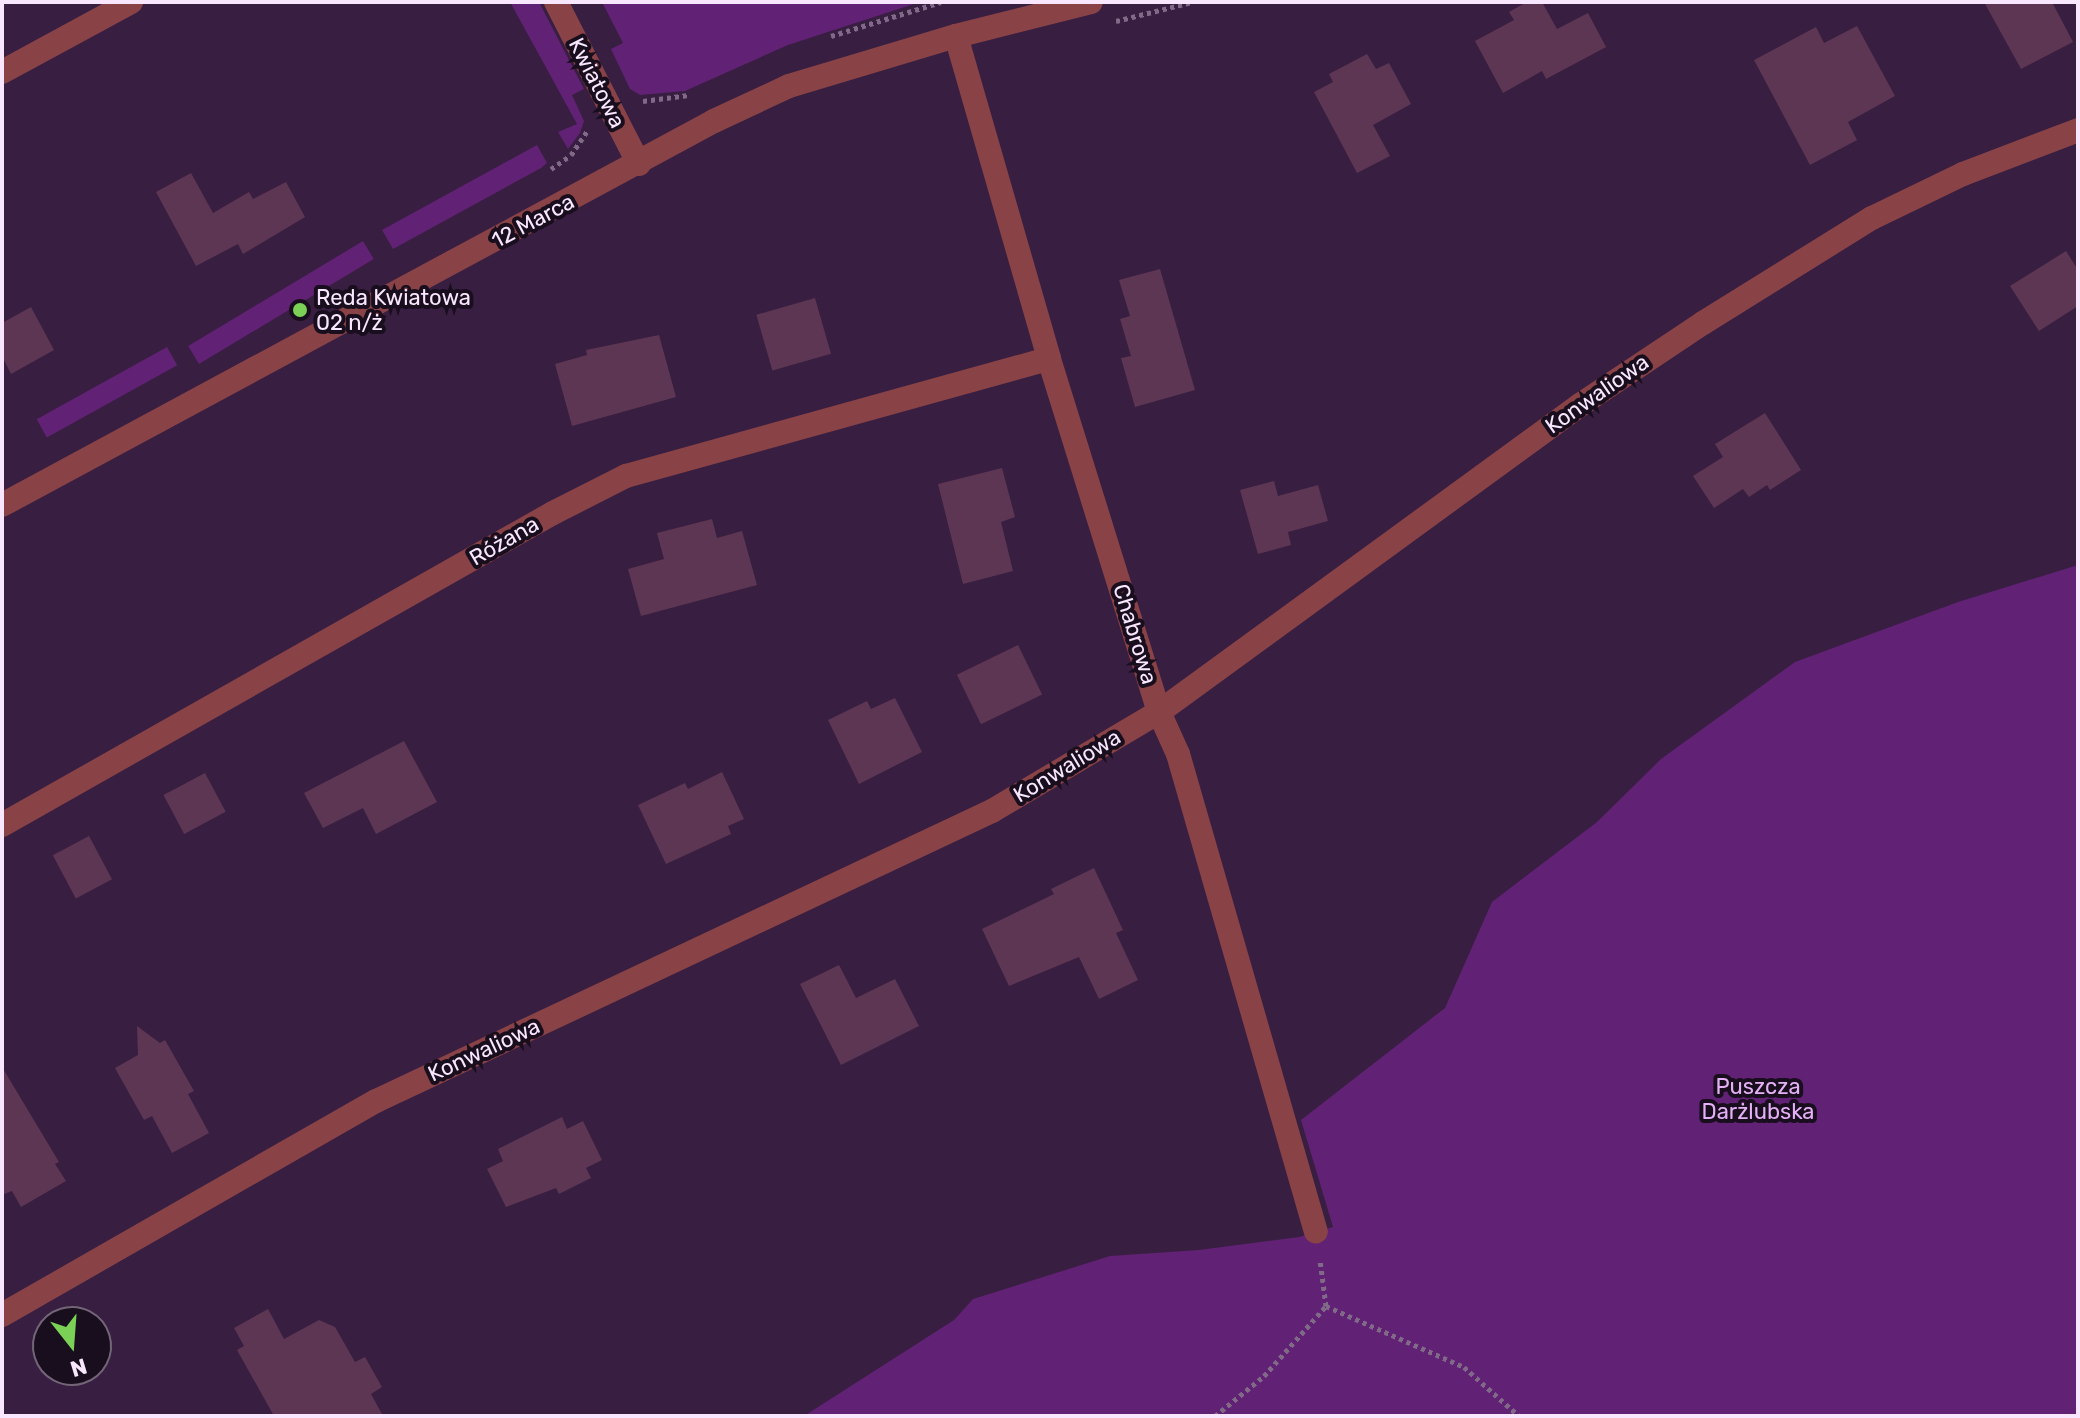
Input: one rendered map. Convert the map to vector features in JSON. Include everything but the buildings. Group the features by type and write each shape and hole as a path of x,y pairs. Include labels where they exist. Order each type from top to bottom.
{"street":[{"path":"2,72 131,2"},
{"name":"Kwiatowa","path":"556,2 639,164"},
{"name":"12 Marca","path":"2,505 714,121 789,86 956,36 1091,2"},
{"name":"Chabrowa","path":"956,36 1049,359 1159,712 1178,754 1316,1231"},
{"name":"Konwaliowa","path":"2,1315 376,1101 992,811 1159,712 1580,405 1703,323 1872,218 1963,174 2078,130"},
{"name":"Różana","path":"2,825 553,513 626,476 1049,359"}],"path":[{"path":"1107,23 1192,2"},
{"path":"1215,1416 1264,1376 1326,1306 1316,1231"},
{"path":"1326,1306 1464,1367 1519,1416"}],"green space":[{"path":"510,2 539,2 584,89 572,95 584,121 580,133 568,149 558,132 577,124"},
{"path":"602,2 920,2 788,45 685,91 640,95 630,89 611,49 623,43"},
{"path":"537,145 547,163 541,168 393,249 382,230"},
{"path":"363,241 374,259 199,364 188,346"},
{"path":"167,347 177,365 47,438 37,419"},
{"name":"Puszcza Darżlubska","path":"2078,565 2078,1416 804,1416 954,1320 973,1299 1110,1256 1199,1250 1299,1237 1333,1227 1301,1120 1445,1008 1492,902 1597,822 1661,759 1795,662 1958,602"}],"place":[{"name":"Reda Kwiatowa 02 n/ż","path":"300,310"}]}
